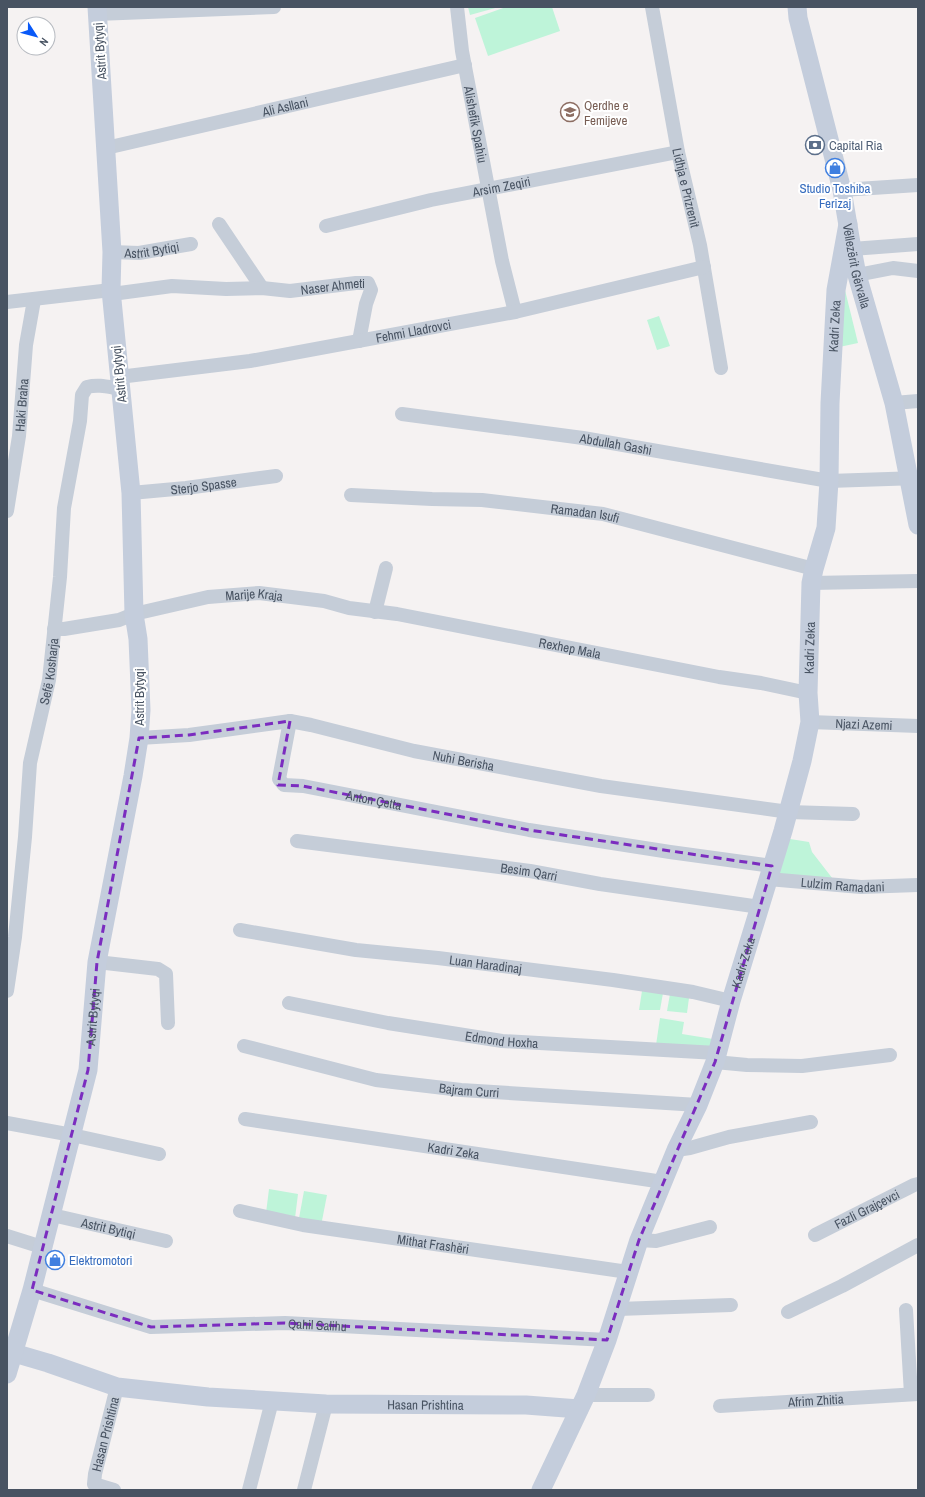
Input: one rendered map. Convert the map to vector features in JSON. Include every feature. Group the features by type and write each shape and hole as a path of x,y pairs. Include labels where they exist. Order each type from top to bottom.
{"street":[{"path":"97,10 274,7"},
{"name":"Alishefik Spahiu","path":"457,7 462,51 488,188 502,261 515,312"},
{"name":"Lidhja e Prizrenit","path":"652,7 678,152 700,245 721,368"},
{"name":"Vëllezërit Gërvalla","path":"797,7 842,190 857,275 894,403 913,478 918,521"},
{"name":"Astrit Bytyqi","path":"7,1374 11,1352 32,1290 42,1247 52,1215 88,1070 97,962 133,776 139,738 141,710 138,639 134,614 131,493 112,292 112,252 97,10"},
{"name":"Ali Asllani","path":"106,148 465,65"},
{"name":"Arsim Zeqiri","path":"326,226 431,200 488,188 678,152"},
{"path":"842,190 918,185"},
{"path":"219,224 262,288"},
{"name":"Kadri Zeka","path":"541,1490 582,1402 618,1309 628,1272 639,1240 676,1150 698,1105 716,1057 731,1001 789,812 802,761 810,722 808,693 812,576 826,528 829,481 830,403 836,290 848,224"},
{"name":"Astrit Bytiqi","path":"112,252 139,253 191,244"},
{"path":"852,249 918,244"},
{"name":"Fehmi Lladrovci","path":"120,383 250,361 515,312 704,268"},
{"path":"857,275 893,268 918,271"},
{"name":"Naser Ahmeti","path":"7,302 172,286 226,289 262,288 290,291 368,283 370,290 359,341"},
{"name":"Haki Braha","path":"7,511 19,436 26,346 34,300"},
{"name":"Sefë Kosharja","path":"7,991 16,937 30,763 49,680 60,577 64,508 80,421 82,395 87,387 120,383"},
{"path":"894,403 918,401"},
{"name":"Abdullah Gashi","path":"402,414 583,438 829,481 913,478"},
{"name":"Sterjo Spasse","path":"131,493 186,488 276,476"},
{"name":"Ramadan Isufi","path":"351,495 482,500 603,514 812,576 918,581"},
{"path":"375,612 386,568"},
{"name":"Marije Kraja","path":"134,614 208,597 259,593 324,601 349,608 375,612"},
{"name":"Rexhep Mala","path":"375,612 397,614 808,693"},
{"path":"54,629 64,629 119,620 134,614"},
{"name":"Nuhi Berisha","path":"139,738 189,735 290,721 444,757 600,786 789,812 853,814"},
{"name":"Anton Çetta","path":"290,721 279,779 284,785 303,786 529,830"},
{"name":"Njazi Azemi","path":"810,722 918,726"},
{"name":"Lulzim Ramadani","path":"529,830 670,852 770,872 861,887 918,885"},
{"name":"Besim Qarri","path":"298,841 530,871 600,884 760,907"},
{"name":"Luan Haradinaj","path":"240,930 356,950 438,958 613,980 693,992 731,1001"},
{"path":"97,962 158,970 166,974 168,1023"},
{"name":"Edmond Hoxha","path":"289,1003 388,1023 502,1041 716,1057"},
{"name":"Bajram Curri","path":"244,1046 376,1080 461,1090 698,1105"},
{"path":"716,1057 747,1065 802,1066 890,1055"},
{"name":"Kadri Zeka","path":"245,1119 663,1182"},
{"path":"676,1150 690,1148 729,1136 811,1122"},
{"path":"7,1123 72,1135 159,1154"},
{"name":"Fazli Grajçevci","path":"815,1235 918,1184"},
{"name":"Mithat Frashëri","path":"240,1211 303,1225 628,1272"},
{"name":"Astrit Bytiqi","path":"52,1215 166,1242"},
{"path":"639,1240 656,1241 710,1227"},
{"path":"7,1236 42,1247"},
{"path":"788,1312 842,1286 918,1246"},
{"name":"Qahil Salihu","path":"32,1290 151,1327 285,1323 607,1340"},
{"path":"618,1309 730,1305"},
{"name":"Afrim Zhitia","path":"720,1406 915,1394 906,1310"},
{"name":"Hasan Prishtina","path":"11,1352 117,1387 208,1397 326,1404 526,1405 582,1402"},
{"name":"Hasan Prishtina","path":"114,1490 94,1484 95,1474 117,1387"},
{"path":"582,1402 648,1396"},
{"path":"249,1490 272,1401"},
{"path":"304,1490 326,1404"}],"highlighted area":[{"path":"290,721 278,785 303,786 529,830 772,866 715,1062 639,1240 607,1340 285,1323 151,1327 32,1290 88,1070 97,962 139,738 189,735"}],"green space":[{"path":"468,7 499,7 470,15"},
{"path":"506,7 552,7 560,31 488,56 475,18"},
{"path":"842,278 858,343 830,349"},
{"path":"659,316 670,346 657,350 647,320"},
{"path":"784,838 809,842 812,852 836,883 776,876"},
{"path":"642,991 663,993 660,1010 639,1010"},
{"path":"670,994 689,998 687,1013 667,1011"},
{"path":"660,1018 684,1022 682,1034 713,1039 711,1053 656,1045"},
{"path":"269,1189 298,1194 294,1226 265,1221"},
{"path":"304,1191 327,1195 320,1231 297,1229"}],"place":[{"name":"Qerdhe e Femijeve","path":"570,112"},
{"name":"Capital Ria","path":"815,145"},
{"name":"Studio Toshiba Ferizaj","path":"835,168"},
{"name":"Elektromotori","path":"55,1260"}]}
